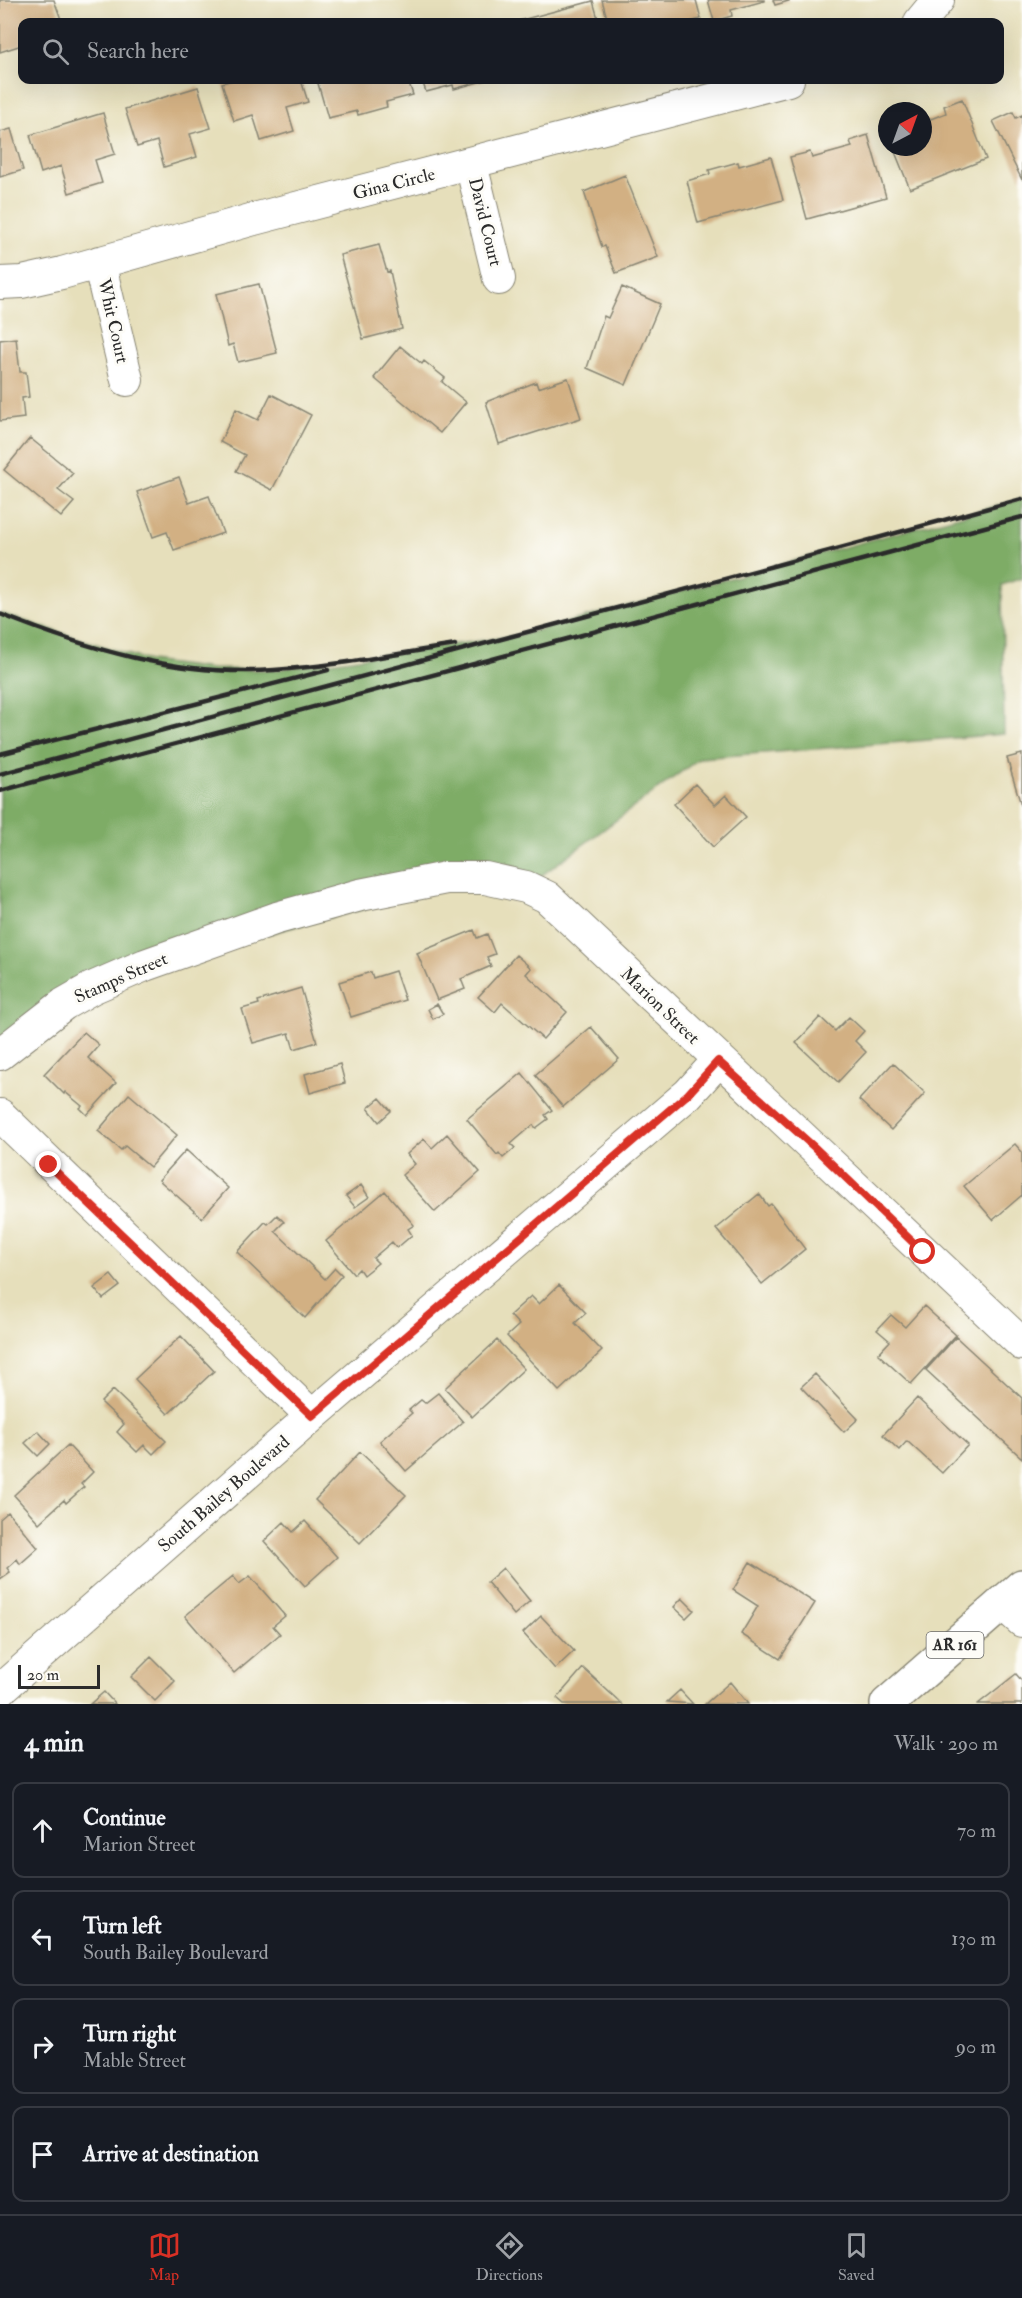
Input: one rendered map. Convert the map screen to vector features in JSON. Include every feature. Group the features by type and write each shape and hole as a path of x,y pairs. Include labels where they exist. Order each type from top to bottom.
{"main road":[{"name":"AR 161","path":"887,1704 1015,1604"}],"street":[{"path":"923,18 938,0"},
{"name":"Gina Circle","path":"0,283 22,282 773,84"},
{"name":"David Court","path":"471,164 499,279"},
{"name":"Whit Court","path":"99,262 127,380"},
{"name":"Marion Street","path":"221,938 277,918 360,895 446,878 485,878 526,887 547,897 718,1061 1022,1344"},
{"name":"Stamps Street","path":"0,1054 24,1033 92,988 145,965 221,938"},
{"name":"South Bailey Boulevard","path":"0,1690 312,1416 688,1094 718,1061"},
{"path":"0,1114 49,1165 312,1416"}],"green space":[{"path":"1022,499 1022,578 1002,585 1004,734 700,758 526,887 485,878 145,965 0,1054 0,613 149,661 211,669 274,670 520,635"}],"building":[{"path":"0,0 54,0 61,18 18,18 18,46 0,52"},
{"path":"602,0 696,0 701,18 607,18"},
{"path":"708,0 764,0 731,10 732,16 713,18"},
{"path":"773,0 789,0 789,1 775,5"},
{"path":"593,1 598,18 529,18"},
{"path":"222,84 302,84 308,102 287,108 294,131 261,141 253,115 234,121"},
{"path":"318,84 409,84 413,95 386,102 387,107 358,115 357,111 328,118"},
{"path":"423,84 472,84 454,89 453,85 426,92"},
{"path":"198,87 211,128 190,134 197,157 164,167 157,141 137,147 125,109"},
{"path":"962,99 986,159 910,189 897,156 932,156 932,118 946,113 944,106"},
{"path":"1013,112 1016,118 1022,115 1022,180 993,121"},
{"path":"103,113 115,154 95,160 102,183 69,193 61,166 41,173 30,135"},
{"path":"11,129 23,170 0,177 0,132"},
{"path":"868,135 886,197 807,219 790,157 810,152 812,158 852,147 850,141"},
{"path":"771,157 783,200 698,223 687,181 710,174 709,170 738,162 739,166"},
{"path":"625,175 658,257 616,273 605,246 602,247 584,192"},
{"path":"379,245 387,272 390,271 402,329 363,339 340,255"},
{"path":"259,284 277,353 238,362 233,344 228,346 216,294"},
{"path":"622,287 660,304 626,385 587,368 604,316 608,318"},
{"path":"16,338 20,372 26,372 29,397 22,398 24,418 0,421 0,340"},
{"path":"400,346 422,364 424,361 445,378 442,382 466,402 440,433 374,378"},
{"path":"568,378 581,418 499,444 486,402 536,382 538,388"},
{"path":"271,394 311,415 272,490 236,471 245,455 220,442 236,409 258,420"},
{"path":"30,438 73,473 58,490 74,502 61,517 4,470"},
{"path":"179,477 189,503 209,496 223,533 174,550 167,532 153,537 137,492"},
{"path":"1022,754 1022,805 1021,805 1007,758"},
{"path":"695,784 715,805 726,795 746,817 713,847 674,804"},
{"path":"474,930 477,938 487,934 495,954 487,957 491,966 461,979 465,989 437,1000 417,953"},
{"path":"516,955 531,968 526,974 567,1012 543,1039 502,1003 495,1012 478,997"},
{"path":"395,971 405,1000 351,1017 339,982 371,972 373,978"},
{"path":"301,988 317,1042 294,1049 289,1033 253,1043 242,1009 259,1004 258,1001"},
{"path":"437,1004 443,1014 433,1019 428,1009"},
{"path":"820,1017 835,1031 849,1017 864,1031 855,1041 866,1052 838,1082 796,1043"},
{"path":"591,1027 619,1059 563,1107 535,1075"},
{"path":"84,1032 99,1045 88,1058 116,1083 87,1115 80,1108 82,1106 65,1092 64,1094 44,1074"},
{"path":"893,1063 925,1093 891,1130 859,1100"},
{"path":"340,1064 345,1083 310,1093 305,1074"},
{"path":"522,1073 552,1110 545,1115 548,1119 536,1128 533,1125 511,1144 515,1148 503,1158 499,1153 497,1155 467,1119"},
{"path":"129,1094 177,1135 150,1167 125,1146 121,1150 98,1131"},
{"path":"380,1098 391,1111 379,1122 368,1108"},
{"path":"447,1134 480,1172 435,1212 402,1175 415,1164 407,1154 424,1139 432,1148"},
{"path":"1015,1144 1022,1152 1022,1195 993,1220 964,1186"},
{"path":"186,1150 228,1188 202,1218 159,1180"},
{"path":"361,1185 369,1197 355,1207 346,1196"},
{"path":"385,1191 414,1225 408,1229 412,1235 397,1248 392,1242 373,1258 378,1263 363,1275 359,1269 354,1274 326,1241"},
{"path":"759,1194 768,1206 771,1204 805,1249 762,1284 716,1229"},
{"path":"277,1215 284,1222 275,1231 325,1279 335,1268 342,1275 305,1318 237,1252 265,1222 268,1224"},
{"path":"111,1275 120,1286 103,1299 94,1288"},
{"path":"559,1285 586,1313 575,1323 602,1351 559,1391 507,1336 519,1325 510,1315 531,1296 539,1304"},
{"path":"924,1306 956,1335 911,1384 878,1354 890,1341 877,1330 891,1315 905,1327"},
{"path":"181,1336 214,1371 168,1414 135,1379"},
{"path":"956,1337 1022,1398 1022,1458 926,1370"},
{"path":"497,1340 524,1369 472,1417 445,1388"},
{"path":"815,1374 858,1419 844,1432 801,1387"},
{"path":"113,1390 166,1441 153,1454 144,1445 137,1452 117,1432 124,1424 101,1402"},
{"path":"438,1393 463,1422 406,1471 380,1441 412,1413 409,1410 421,1400 425,1403"},
{"path":"917,1398 968,1445 942,1473 907,1441 899,1450 883,1435"},
{"path":"38,1431 50,1444 38,1456 25,1443"},
{"path":"68,1445 93,1472 81,1484 84,1487 66,1503 64,1500 39,1523 14,1495"},
{"path":"360,1452 406,1495 360,1543 315,1500"},
{"path":"8,1512 38,1548 20,1564 17,1559 7,1568 10,1572 0,1579 0,1519"},
{"path":"305,1521 337,1557 305,1586 264,1541 284,1522 293,1532"},
{"path":"750,1562 815,1603 780,1659 741,1634 758,1606 733,1590"},
{"path":"503,1568 530,1601 514,1615 487,1582"},
{"path":"233,1576 239,1584 250,1576 285,1616 273,1626 280,1634 234,1673 185,1616"},
{"path":"682,1598 694,1610 686,1618 674,1607"},
{"path":"541,1616 574,1651 555,1669 523,1633"},
{"path":"151,1657 175,1681 155,1701 131,1677"},
{"path":"583,1668 622,1704 564,1704 557,1698"},
{"path":"1016,1674 1022,1681 1022,1704 978,1704"},
{"path":"730,1682 748,1704 705,1704"},
{"path":"680,1690 693,1704 667,1702"},
{"path":"104,1692 115,1704 90,1704"}],"railway":[{"path":"0,774 1022,499"},
{"path":"0,791 1022,517"},
{"path":"0,614 100,649 168,665 203,669 239,671 297,668 455,645"},
{"path":"0,754 328,670"}],"route":[{"path":"49,1165 312,1416 688,1094 718,1061 814,1147 923,1252"}]}
